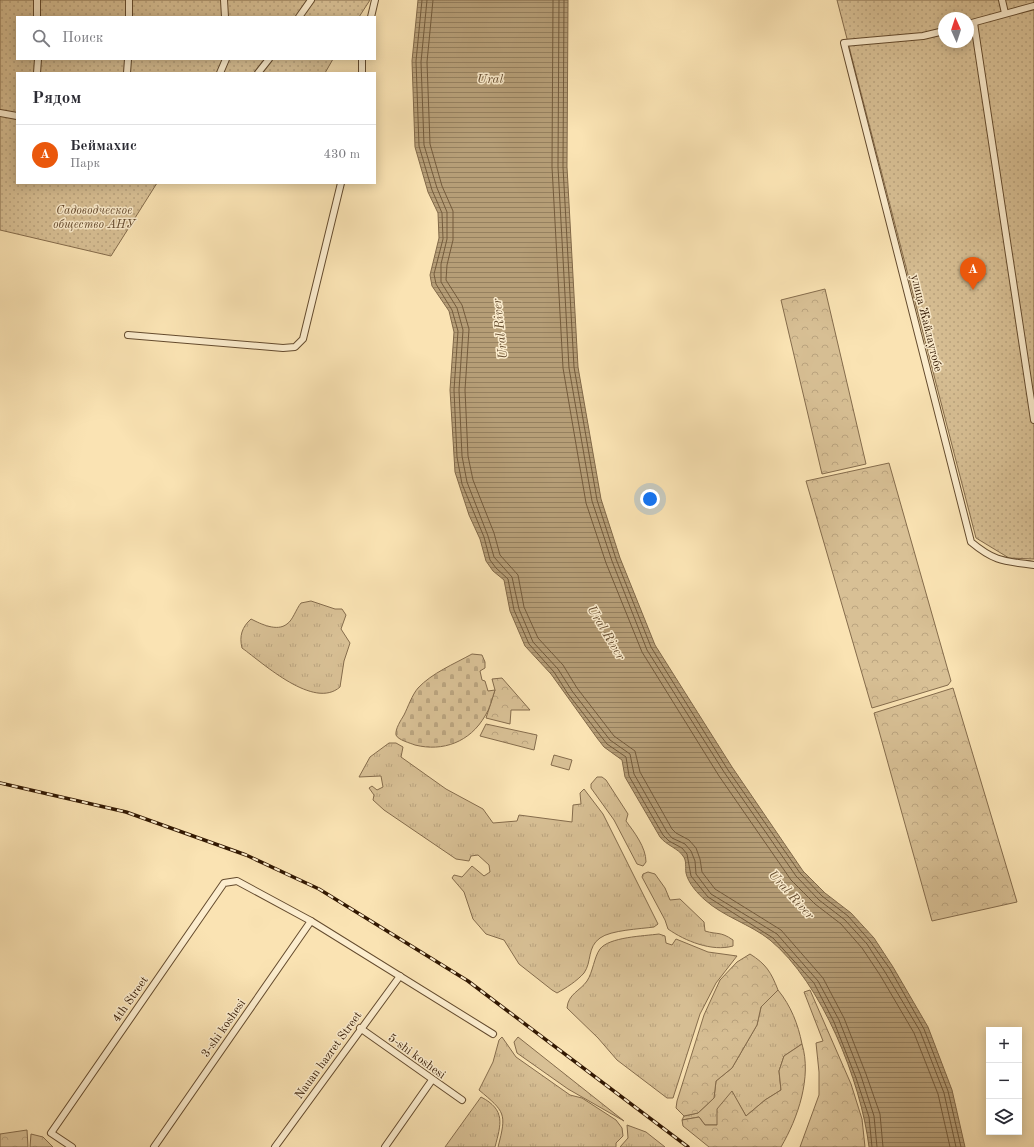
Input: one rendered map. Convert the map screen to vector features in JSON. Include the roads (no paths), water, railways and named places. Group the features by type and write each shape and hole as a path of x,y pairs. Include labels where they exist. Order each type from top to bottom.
{"street":[{"path":"37,0 37,16"},
{"path":"129,16 130,0"},
{"path":"224,0 225,16"},
{"path":"300,16 311,0"},
{"path":"371,16 375,0"},
{"path":"1002,0 1005,13"},
{"path":"974,23 1034,6"},
{"name":"улица Жайлаутобе","path":"938,32 922,36 844,43 971,542 987,555 1003,561 1034,565"},
{"path":"974,43 1034,420"},
{"path":"37,72 38,60"},
{"path":"127,72 128,60"},
{"path":"220,72 226,60"},
{"path":"259,72 268,60"},
{"path":"362,60 362,72"},
{"path":"0,113 16,116"},
{"path":"128,335 283,348 295,347 303,339 341,184"},
{"name":"4th Street","path":"72,1147 51,1133 224,883 237,881 311,921"},
{"path":"311,921 493,1034"},
{"name":"3-shi koshesi","path":"154,1147 311,921"},
{"name":"Nauan hazret Street","path":"275,1147 360,1028 400,976"},
{"name":"5-shi koshesi","path":"360,1028 462,1100"},
{"path":"385,1147 432,1080"}],"water":[{"name":"Ural","path":"418,0 568,0 567,167 578,367 601,499 620,558 655,645 732,767 803,871 825,893 851,913 874,938 893,967 928,1027 952,1090 965,1147 869,1147 865,1121 848,1064 822,1007 806,981 789,959 770,940 754,929 712,906 696,891 687,877 684,858 679,851 660,837 625,777 622,760 604,747 551,674 525,646 510,611 504,580 493,571 486,561 480,539 469,515 455,472 450,390 454,332 449,311 432,286 430,275 439,238 438,213 428,192 415,147 412,61"}],"railway":[{"path":"0,783 126,812 246,855 319,889 468,981 688,1147"}],"place":[{"name":"Беймахис","path":"973,290"}],"park label":[{"name":"Садоводческое общество АНУ","path":"94,217"}],"water label":[{"name":"Ural River","path":"499,329"},
{"name":"Ural River","path":"607,632"},
{"name":"Ural River","path":"792,894"}]}
